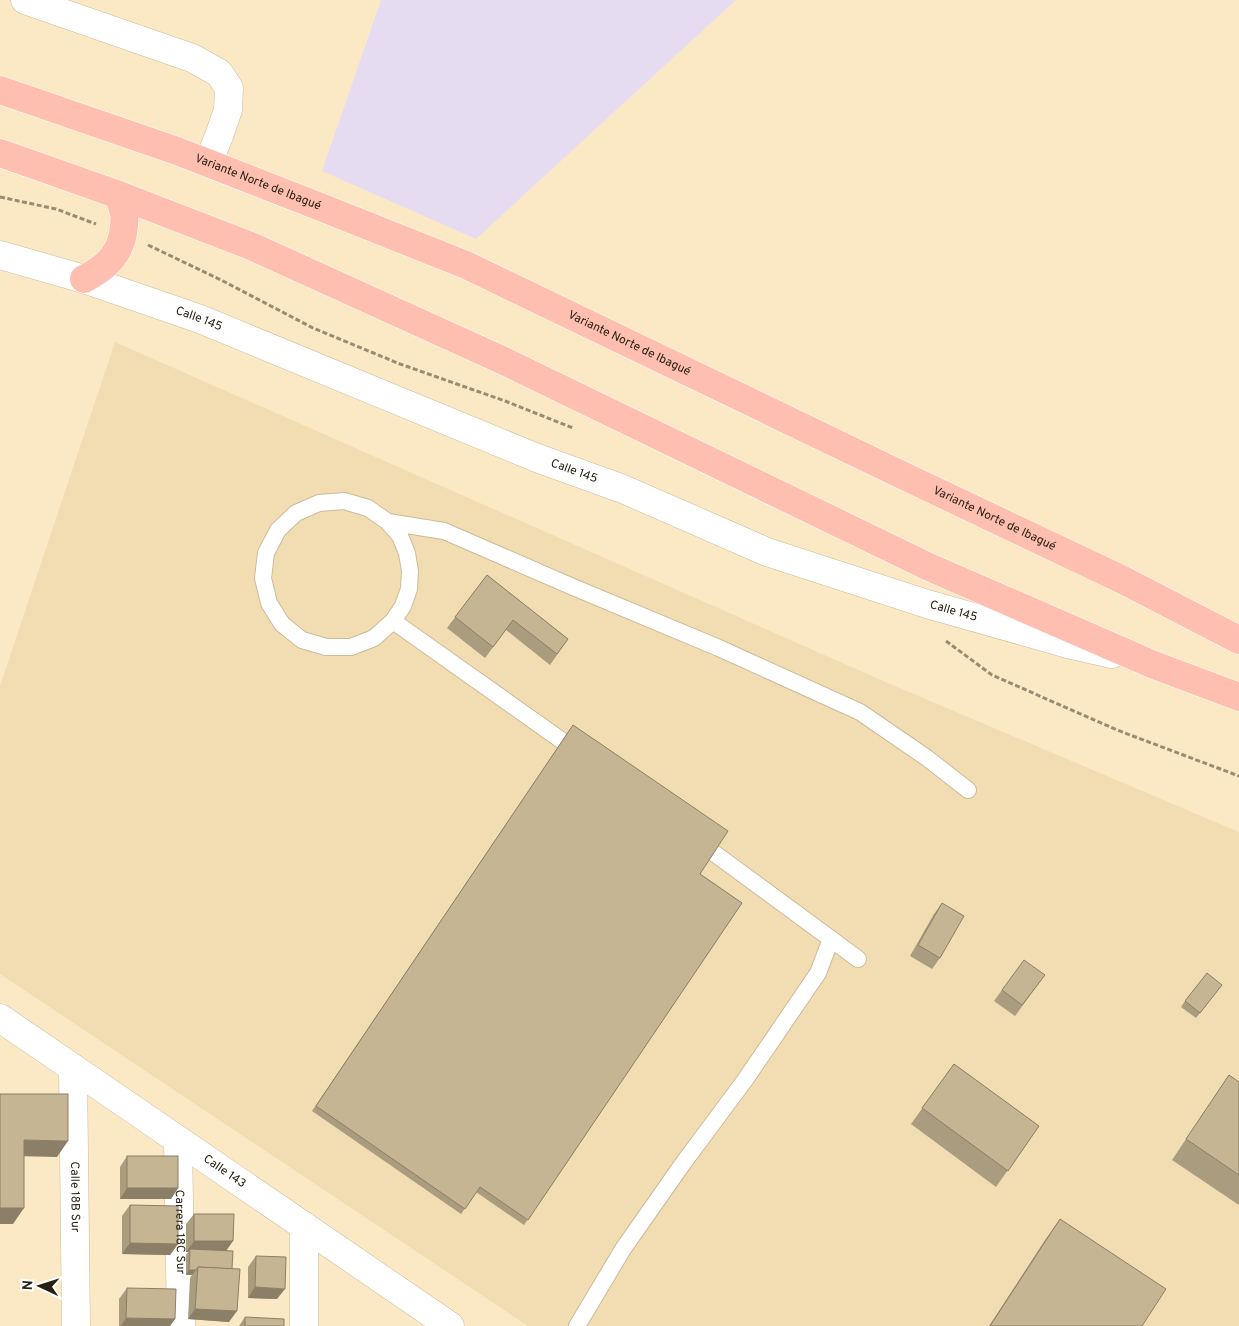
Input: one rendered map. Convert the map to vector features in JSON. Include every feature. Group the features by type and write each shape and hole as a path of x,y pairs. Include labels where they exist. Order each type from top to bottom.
{"highway":[{"name":"Variante Norte de Ibagué","path":"0,90 208,163 466,266 1123,580 1239,640"},
{"path":"0,153 119,195 251,246 504,361 929,567 1154,665 1239,697"},
{"path":"84,279 98,272 118,250 123,235 124,215 119,195"}],"street":[{"path":"25,0 192,58 219,73 229,88 228,110 208,163"},
{"name":"Calle 145","path":"0,254 84,279 200,319 538,458 623,489 767,552 928,604 1068,644 1154,665"},
{"name":"Calle 143","path":"0,1018 450,1326"},
{"name":"Calle 18B Sur","path":"73,1068 76,1326"},
{"name":"Carrera 18C Sur","path":"178,1140 181,1326"},
{"path":"304,1226 304,1326"}],"lane":[{"path":"344,501 368,508 388,522 400,536 407,553 410,571 408,589 403,606 393,621 374,638 351,647 326,648 302,640 282,624 269,603 263,578 266,553 278,530 296,513 319,503 344,501"},
{"path":"388,522 444,531 719,648 860,712 928,758 968,790"},
{"path":"393,621 561,740"},
{"path":"714,853 858,959"},
{"path":"577,1326 623,1249 745,1080 818,973 831,939"}],"path":[{"path":"0,197 56,209 123,235"}],"shaded area":[{"path":"381,0 736,0 476,239 322,171"},
{"path":"115,342 888,683 1239,832 1239,1326 528,1326 0,974 0,686"}],"building":[{"path":"487,575 568,639 557,654 513,620 493,647 455,617"},
{"path":"573,725 728,831 700,874 742,903 528,1220 480,1187 465,1209 316,1106"},
{"path":"942,903 964,916 940,958 918,945"},
{"path":"1024,960 1045,975 1022,1005 1002,990"},
{"path":"1207,973 1222,985 1200,1013 1185,1001"},
{"path":"954,1064 1039,1126 1008,1171 922,1108"},
{"path":"1229,1075 1239,1082 1239,1175 1186,1139"},
{"path":"0,1094 68,1094 68,1141 24,1140 24,1208 0,1208"},
{"path":"127,1156 178,1156 178,1188 127,1188"},
{"path":"130,1205 178,1206 178,1244 130,1243"},
{"path":"194,1214 234,1214 233,1241 194,1241"},
{"path":"1060,1219 1166,1289 1142,1326 990,1326"},
{"path":"190,1249 233,1251 232,1269 198,1267 196,1270 189,1270"},
{"path":"256,1256 286,1257 285,1289 255,1287"},
{"path":"198,1267 240,1269 237,1311 195,1309"},
{"path":"127,1288 176,1289 175,1319 126,1318"},
{"path":"245,1317 284,1319 284,1326 245,1326"}]}
